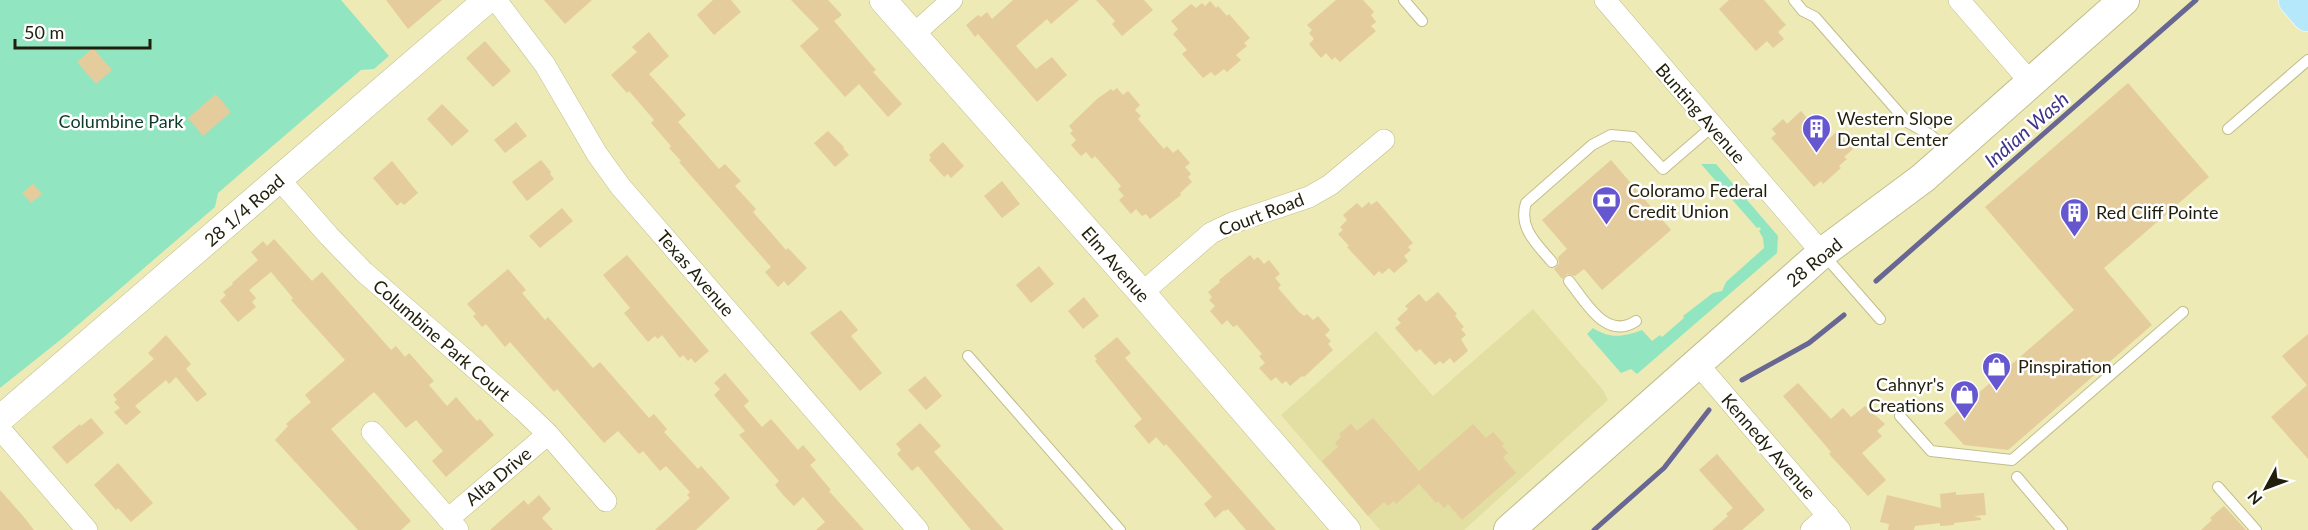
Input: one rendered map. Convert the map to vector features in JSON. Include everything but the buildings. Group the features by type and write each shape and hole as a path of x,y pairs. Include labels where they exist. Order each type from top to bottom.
{"main road":[{"name":"28 Road","path":"1509,530 1821,253 1908,190 1953,153 2124,0"},
{"path":"2295,0 2308,15"}],"street":[{"name":"28 1/4 Road","path":"0,419 487,0"},
{"name":"Texas Avenue","path":"496,0 545,65 597,154 620,186 918,530"},
{"name":"Elm Avenue","path":"883,0 1142,293 1347,530"},
{"path":"913,35 952,0"},
{"name":"Bunting Avenue","path":"1605,0 1821,253"},
{"path":"1959,0 2031,84"},
{"name":"Court Road","path":"1142,293 1211,233 1232,223 1309,197 1330,184 1384,140"},
{"name":"Columbine Park Court","path":"279,179 364,272 548,434 606,501"},
{"name":"Kennedy Avenue","path":"1697,363 1834,523"},
{"path":"0,429 87,530"},
{"path":"372,432 453,524"},
{"name":"Alta Drive","path":"453,524 548,434"},
{"path":"1811,530 1834,523"}],"lane":[{"path":"1404,0 1422,21"},
{"path":"1794,0 1803,11 1815,17 1906,122 1929,134 1953,153"},
{"path":"2228,129 2308,60"},
{"path":"1552,262 1527,233 1522,214 1526,203 1592,145 1611,135 1633,137 1663,169 1713,126"},
{"path":"1821,253 1880,319"},
{"path":"1569,281 1604,324 1617,328 1636,321"},
{"path":"1900,416 1931,451 2012,460 2183,312"},
{"path":"968,356 1120,530"},
{"path":"2017,477 2062,530"},
{"path":"2218,487 2256,530"}],"shaded area":[{"path":"1533,309 1603,390 1608,400 1464,530 1380,530 1281,415 1376,331 1433,396"}],"green space":[{"name":"Columbine Park","path":"0,0 341,0 389,56 374,69 361,70 218,193 215,207 64,337 0,388"},
{"path":"1701,164 1716,164 1778,236 1777,253 1637,374 1631,369 1621,373 1587,334 1593,328 1605,334 1617,336 1642,330 1652,341 1660,335 1662,337 1684,318 1683,316 1713,293 1722,291 1726,282 1764,248 1763,238 1759,231 1761,229 1757,228"}],"waterway":[{"name":"Indian Wash","path":"1876,281 2196,0"},
{"name":"Indian Wash","path":"1742,380 1809,343 1844,315"},
{"name":"Indian Wash","path":"1594,530 1664,468 1709,410"}],"place":[{"name":"Western Slope Dental Center","path":"1816,154"},
{"name":"Coloramo Federal Credit Union","path":"1607,226"},
{"name":"Red Cliff Pointe","path":"2075,238"},
{"name":"Pinspiration","path":"1997,392"},
{"name":"Cahnyr's Creations","path":"1965,420"}]}
